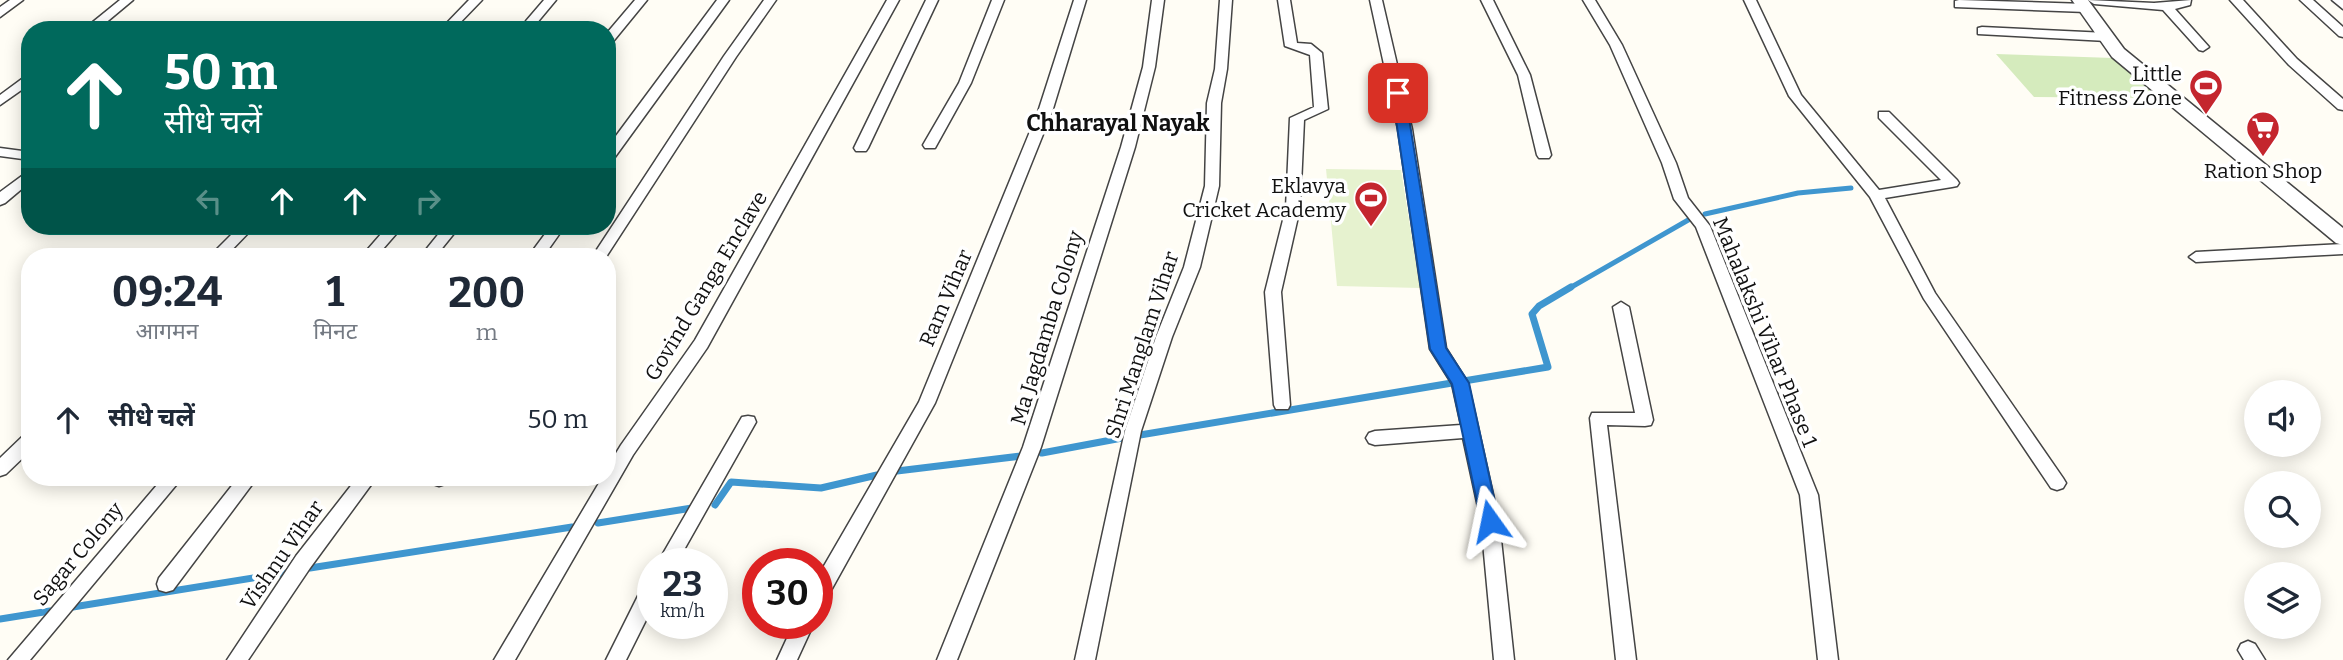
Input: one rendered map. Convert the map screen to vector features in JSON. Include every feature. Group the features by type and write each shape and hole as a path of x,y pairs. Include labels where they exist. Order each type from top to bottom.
{"street":[{"path":"0,13 17,0"},
{"path":"100,21 127,0"},
{"path":"455,21 476,0"},
{"path":"532,21 550,0"},
{"path":"616,30 641,0"},
{"path":"616,146 723,0"},
{"path":"616,231 730,56 770,0"},
{"name":"Govind Ganga Enclave","path":"616,469 701,344 893,0"},
{"path":"861,148 932,0"},
{"path":"930,145 965,83 999,0"},
{"name":"Ram Vihar","path":"833,566 927,403 1045,112 1080,0"},
{"name":"Ma Jagdamba Colony","path":"947,660 1032,447 1128,147 1149,67 1157,0"},
{"name":"Shri Manglam Vihar","path":"1085,660 1133,431 1164,337 1192,267 1212,186 1214,103 1221,69 1226,0"},
{"path":"1282,404 1273,292 1293,208 1297,117 1321,109 1315,53 1307,47 1291,46 1284,0"},
{"path":"1376,0 1390,48 1398,93 1438,349 1461,383 1490,521 1503,660"},
{"path":"1487,0 1524,75 1544,155"},
{"name":"Mahalakshi Vihar Phase 1","path":"1589,0 1622,57 1669,163 1681,200 1703,226 1809,495 1828,660"},
{"path":"1750,0 1795,96 1876,195 1929,295 2057,483"},
{"path":"1959,4 2087,3 2166,6 2180,5 2186,2 2184,0"},
{"path":"2236,0 2292,62 2343,106"},
{"path":"2306,0 2343,33"},
{"path":"2338,0 2343,5"},
{"path":"2087,3 2107,37 2135,68 2343,238"},
{"path":"2166,6 2203,47"},
{"path":"1982,31 2107,37"},
{"path":"0,101 21,84"},
{"path":"1876,195 1952,183 1884,115"},
{"path":"0,152 21,155"},
{"path":"0,200 21,182"},
{"path":"225,248 239,235"},
{"path":"376,248 388,235"},
{"path":"2196,257 2343,248"},
{"path":"1621,307 1645,420 1598,418 1626,660"},
{"path":"675,548 748,422"},
{"path":"1375,438 1471,431"},
{"path":"0,469 21,449"},
{"name":"Sagar Colony","path":"18,660 166,486"},
{"path":"166,584 242,486"},
{"name":"Vishnu Vihar","path":"237,660 303,562 361,486"},
{"name":"Govind Ganga Enclave","path":"504,660 606,486"},
{"path":"616,660 637,618"},
{"path":"787,660 797,639"}],"green space":[{"path":"1996,54 2113,58 2159,98 2034,97"},
{"name":"Eklavya Cricket Academy","path":"1326,169 1401,170 1420,288 1337,286"}],"waterway":[{"path":"1705,214 1798,193 1851,188"},
{"path":"1568,289 1690,219"},
{"path":"1140,435 1548,367 1532,314 1539,306 1571,287"},
{"path":"1042,453 1122,438"},
{"path":"897,471 1021,456"},
{"path":"715,505 731,482 821,488 877,475"},
{"path":"598,523 692,508"},
{"path":"310,568 572,527"},
{"path":"73,607 284,573"},
{"path":"0,619 50,611"}],"place":[{"name":"Little Fitness Zone","path":"2206,116"},
{"name":"Ration Shop","path":"2263,158"},
{"name":"Eklavya Cricket Academy","path":"1371,228"}],"district":[{"name":"Chharayal Nayak","path":"1118,123"}],"route":[{"path":"1398,93 1438,349 1461,383 1490,521"}]}
